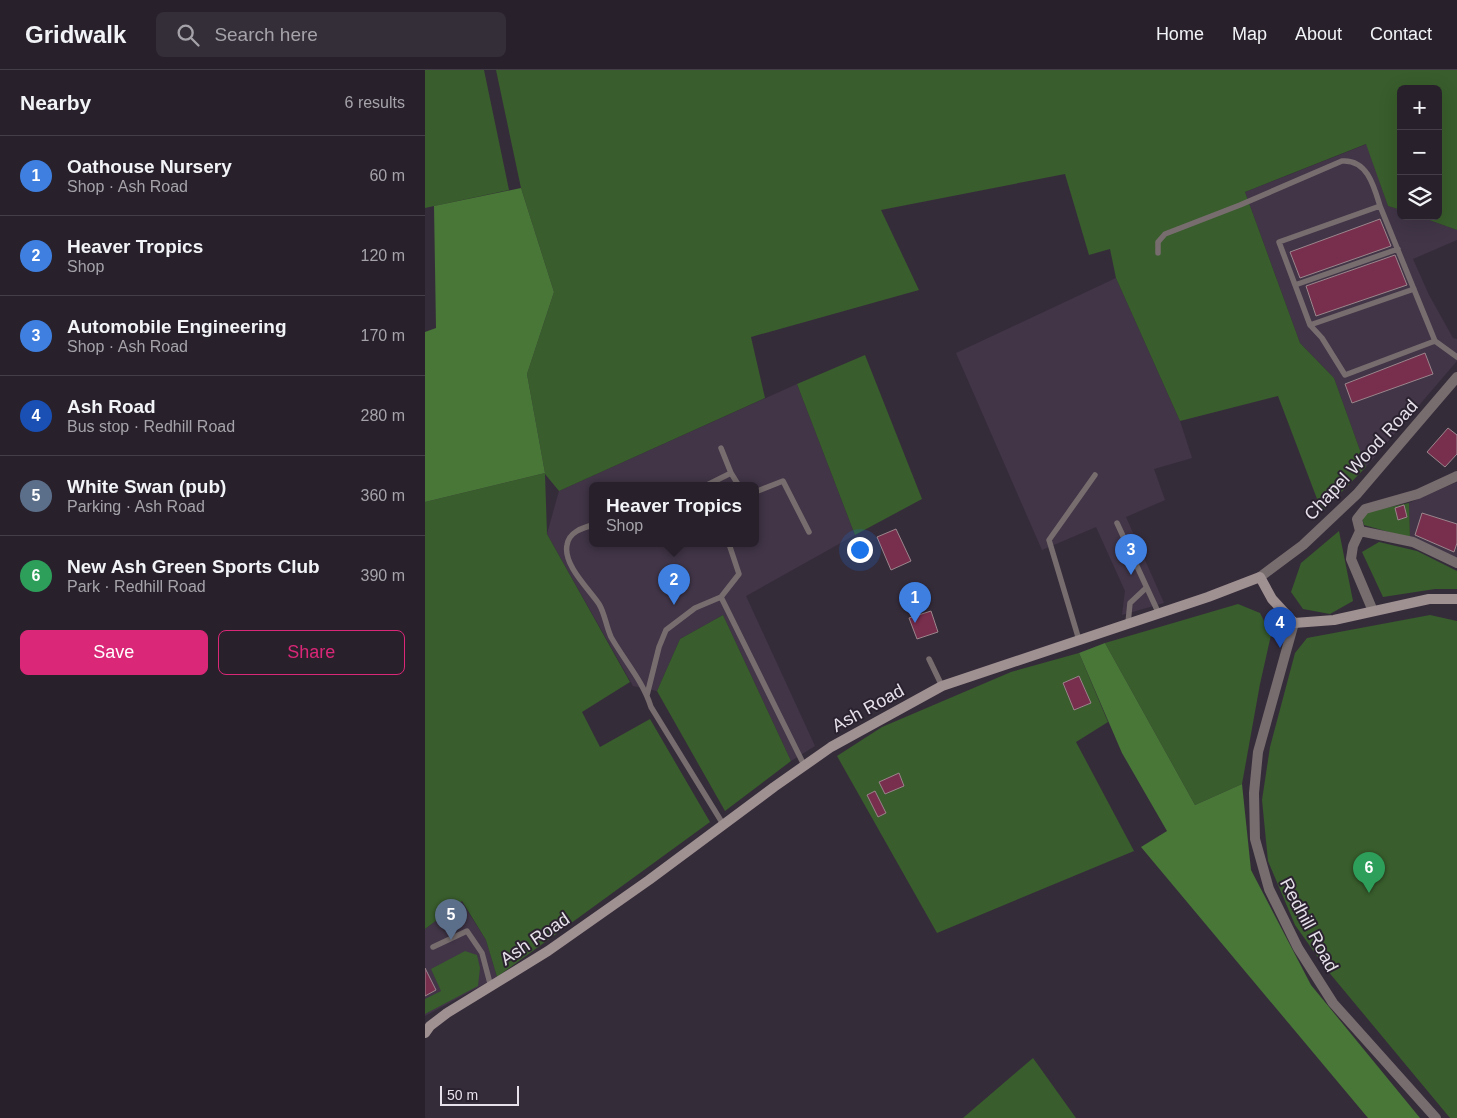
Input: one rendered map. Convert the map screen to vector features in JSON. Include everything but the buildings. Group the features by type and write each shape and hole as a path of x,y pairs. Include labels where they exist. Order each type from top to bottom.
{"street":[{"name":"Chapel Wood Road","path":"1261,577 1303,546 1357,494 1457,377"},
{"path":"1373,611 1351,559 1353,546 1360,531 1357,520 1365,509 1418,494 1457,476"},
{"path":"1360,531 1413,542 1457,563"},
{"name":"Ash Road","path":"425,1033 430,1026 447,1014 548,951 649,880 803,765 831,747 942,686 1159,614 1261,577"},
{"path":"1261,577 1272,599 1294,623 1335,620 1429,599 1457,599"},
{"name":"Redhill Road","path":"1294,623 1257,752 1254,793 1255,839 1269,889 1298,948 1333,1003 1436,1118"}],"lane":[{"path":"1158,253 1158,242 1165,234 1240,205 1342,161 1355,162 1363,168 1371,180 1435,340 1457,357"},
{"path":"1380,206 1279,242 1310,325 1322,338 1345,375 1435,340"},
{"path":"1295,285 1398,249"},
{"path":"1310,325 1414,289"},
{"path":"721,448 731,474 736,482"},
{"path":"714,482 731,474"},
{"path":"1079,640 1049,540 1095,475"},
{"path":"759,490 783,481 809,532"},
{"path":"1117,523 1159,614"},
{"path":"589,526 582,528 572,535 567,545 569,560 587,591 600,605 612,638 647,695 651,707 723,824"},
{"path":"647,695 659,647 666,630 695,608 721,597 739,574 730,547"},
{"path":"1128,623 1129,603 1146,588"},
{"path":"721,597 803,765"},
{"path":"929,659 942,686"},
{"path":"433,947 467,931 482,953 491,987"}],"shaded area":[{"path":"1367,144 1388,206 1397,209 1397,220 1429,220 1457,230 1457,240 1413,259 1429,295 1453,338 1457,339 1457,361 1366,467 1334,378 1300,343 1245,192"},
{"path":"1116,278 1180,421 1192,458 1154,469 1165,500 1126,517 1164,603 1122,615 1125,591 1096,527 1042,550 956,353"},
{"path":"797,384 855,535 746,596 815,746 791,761 723,615 680,639 657,691 633,686 547,534 559,491"},
{"path":"1457,482 1457,560 1410,538 1409,503"},
{"path":"461,901 486,940 497,977 425,1016 425,929"}],"green space":[{"path":"425,70 484,70 509,190 425,208"},
{"path":"496,70 1457,70 1457,230 1429,220 1442,220 1442,85 1397,85 1397,209 1388,206 1366,144 1245,192 1300,343 1334,378 1366,467 1322,512 1278,396 1180,421 1116,278 1110,249 1089,255 1065,174 881,210 919,290 751,337 765,398 559,491 545,474 547,534 630,682 582,712 600,747 650,719 710,822 497,977 486,940 462,901 425,929 425,502 545,473 527,374 554,292 521,188"},
{"path":"521,188 554,292 527,374 545,473 425,502 425,332 436,328 434,206"},
{"path":"865,355 922,499 855,535 797,384"},
{"path":"1409,503 1410,538 1364,525 1362,518 1366,512","holes":["1403,505 1407,517 1398,520 1395,508"]},
{"path":"1339,531 1353,601 1330,614 1303,609 1291,592 1301,563"},
{"path":"1379,542 1417,551 1457,571 1457,589 1435,589 1383,597 1362,552"},
{"path":"1238,604 1260,613 1271,635 1242,784 1195,805 1105,643"},
{"path":"723,615 791,761 725,811 657,691 680,639"},
{"path":"1430,615 1457,621 1457,1118 1450,1118 1327,970 1295,925 1268,861 1262,800 1270,747 1295,653 1307,638"},
{"path":"1105,643 1195,805 1242,784 1251,870 1311,985 1420,1118 1368,1118 1141,847 1167,831 1122,753 1079,653"},
{"path":"1079,653 1108,722 1076,742 1134,851 937,933 837,756 882,727 1011,672","holes":["1079,676 1091,703 1075,710 1063,684","899,774 904,786 885,794 879,782","875,791 886,813 879,817 867,795"]},
{"path":"465,951 477,955 480,968 478,986 425,1014 425,999 441,991 431,969"},
{"path":"1033,1058 1076,1118 963,1118"}],"place":[{"name":"Automobile Engineering","path":"1131,575"},
{"name":"Heaver Tropics","path":"674,605"},
{"name":"Oathouse Nursery","path":"915,623"},
{"name":"Ash Road","path":"1280,648"},
{"name":"New Ash Green Sports Club","path":"1369,893"},
{"name":"White Swan (pub)","path":"451,940"}]}
